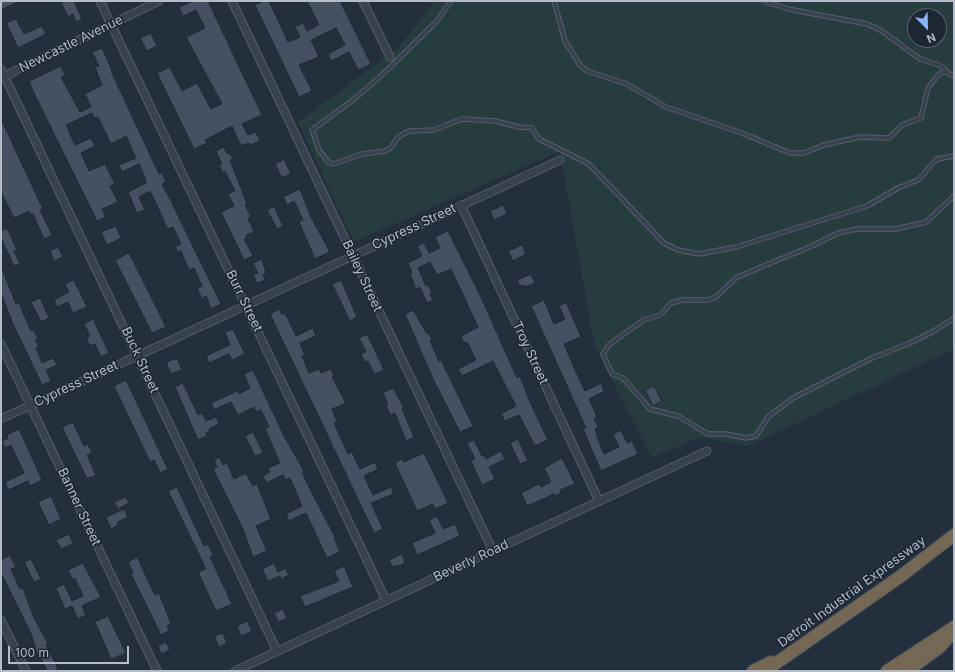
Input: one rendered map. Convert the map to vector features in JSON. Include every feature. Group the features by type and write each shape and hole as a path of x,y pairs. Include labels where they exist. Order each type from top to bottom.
{"highway":[{"name":"Detroit Industrial Expressway","path":"765,671 901,576 954,535"},
{"path":"887,671 954,627"},
{"path":"907,671 940,647 954,631"},
{"path":"753,671 797,650"}],"street":[{"name":"Burr Street","path":"100,1 386,600"},
{"name":"Newcastle Avenue","path":"5,76 159,1"},
{"name":"Bailey Street","path":"232,1 493,551"},
{"path":"362,1 390,58"},
{"name":"Buck Street","path":"1,69 277,651"},
{"name":"Cypress Street","path":"1,419 560,160"},
{"name":"Troy Street","path":"461,205 599,501"},
{"name":"Banner Street","path":"1,344 156,671"},
{"name":"Beverly Road","path":"235,671 707,451"},
{"path":"1,620 26,671"}],"lane":[{"path":"451,1 437,21 383,74 353,100 312,130 320,150 328,162 333,164 340,163 362,154 385,151 391,148 398,137 410,132 434,130 462,119 495,121 519,127 532,128 539,139 589,164 664,243 678,250 699,254 736,247 867,206 898,188 918,180 937,159 954,156"},
{"path":"554,1 564,41 580,65 587,71 627,84 666,107 739,132 790,153 804,153 824,145 860,137 889,138 902,125 920,120 923,114 926,96 932,82 942,72 950,73"},
{"path":"764,1 788,9 867,24 882,31 920,59 939,65 954,76"},
{"path":"954,196 930,220 920,224 889,230 858,229 838,233 812,246 737,277 716,297 708,300 683,300 671,303 660,315 644,320 621,336 609,345 603,354 612,374 623,378 650,409 678,416 708,434 726,434 746,438 756,436 768,417 793,398 872,358 901,347 934,331 954,318"}],"green space":[{"path":"435,1 954,1 954,349 748,446 700,437 652,458 594,344 560,151 354,242 298,122 399,47"}],"building":[{"path":"1,1 20,1 1,10"},
{"path":"66,1 74,1 82,19 76,22 73,14 68,17 61,3"},
{"path":"193,1 208,1 262,115 242,124 248,135 256,132 260,141 250,145 249,143 241,146 232,126 205,140 207,143 194,149 157,73 170,67 182,91 197,83 211,109 222,104 186,37 205,28 196,10 183,16 179,7"},
{"path":"264,1 269,1 288,42 300,37 295,27 303,23 307,31 319,25 307,1 340,1 371,64 358,70 349,52 331,61 328,54 345,45 336,28 311,40 319,57 299,65 312,91 299,97 255,5"},
{"path":"16,19 24,34 42,26 46,34 18,48 6,23"},
{"path":"151,33 157,46 147,51 140,38"},
{"path":"102,48 112,70 111,71 159,174 162,173 166,182 162,184 221,304 211,309 206,296 202,298 197,289 202,286 194,268 189,270 181,251 178,252 175,247 181,244 173,227 168,229 150,191 139,197 145,210 137,213 128,192 146,183 146,180 139,164 122,172 119,165 136,158 126,136 111,144 98,117 94,118 92,113 66,125 75,145 91,138 95,146 81,153 89,171 105,164 115,184 110,186 118,202 102,209 106,217 97,221 33,91 29,81 61,66 65,75 61,77 80,112 91,107 85,94 102,85 95,67 99,66 92,52"},
{"path":"1,119 43,209 40,210 52,235 44,239 33,214 31,215 29,211 14,218 1,192"},
{"path":"224,147 227,154 230,153 233,159 230,160 247,204 245,205 251,217 248,218 254,232 246,235 247,237 244,239 253,256 244,260 221,212 234,206 228,194 235,191 225,171 223,173 219,165 222,164 216,151"},
{"path":"284,159 291,174 282,178 275,164"},
{"path":"300,189 311,217 330,252 315,259 299,222 303,220 294,201 287,205 283,197"},
{"path":"503,205 507,214 494,220 490,211"},
{"path":"274,206 283,226 277,229 267,210"},
{"path":"116,226 121,238 107,245 101,232"},
{"path":"7,228 17,250 14,251 20,264 14,266 1,238 1,231"},
{"path":"448,231 481,297 517,378 520,376 529,400 548,440 535,446 519,415 505,421 501,414 516,406 493,361 462,376 458,369 476,360 467,342 464,343 461,336 478,327 451,269 437,275 430,262 418,268 426,286 428,285 432,293 430,294 433,300 427,303 420,287 416,289 413,283 410,274 412,273 408,263 422,256 417,246 424,243 429,253 440,248 435,237"},
{"path":"522,245 526,254 513,261 508,251"},
{"path":"58,247 63,257 54,261 50,251"},
{"path":"129,253 166,327 152,333 115,260"},
{"path":"262,259 266,273 263,275 265,280 257,283 253,275 258,273 253,263"},
{"path":"1,266 16,304 19,303 31,331 34,330 38,339 35,340 39,347 36,348 42,363 53,358 57,365 46,370 51,381 42,385 13,324 1,293"},
{"path":"531,274 535,283 525,287 524,285 520,286 517,280"},
{"path":"74,280 87,307 73,313 68,302 57,307 54,300 69,292 65,284"},
{"path":"341,280 357,317 350,321 332,284"},
{"path":"40,298 49,318 41,322 31,302"},
{"path":"544,300 554,324 565,319 559,306 566,302 581,337 564,344 585,391 601,383 604,391 589,399 597,417 594,418 598,427 595,429 604,454 619,447 613,434 621,430 627,443 632,441 638,454 601,471 583,429 586,428 531,306"},
{"path":"279,309 282,315 284,313 288,319 296,336 313,328 316,336 300,343 305,355 302,356 309,373 319,369 321,373 331,369 334,376 332,377 346,403 332,409 337,422 334,423 348,454 352,452 360,469 375,462 378,469 364,476 373,495 391,487 394,494 371,503 383,529 374,533 270,314"},
{"path":"413,310 427,334 429,333 432,340 430,341 439,361 441,360 473,426 460,432 433,379 405,314"},
{"path":"93,319 109,353 101,357 95,344 90,346 86,338 90,336 84,324"},
{"path":"233,329 245,354 232,360 229,354 209,363 206,356 230,345 225,332"},
{"path":"367,334 384,370 374,374 368,361 365,362 361,354 366,352 359,338"},
{"path":"177,358 182,370 171,374 166,362"},
{"path":"253,370 284,436 304,471 302,472 310,489 335,537 334,538 340,552 327,558 306,513 289,521 286,514 302,506 290,478 286,480 283,475 266,483 263,476 270,472 268,468 280,463 265,429 269,427 261,410 256,412 254,407 238,415 231,402 214,410 211,403 237,391 239,394 250,388 244,374"},
{"path":"126,380 168,469 160,473 154,460 150,462 114,386"},
{"path":"183,383 198,415 202,413 206,421 216,417 219,424 209,429 210,431 206,433 207,436 198,440 175,387"},
{"path":"654,386 662,401 653,406 645,390"},
{"path":"393,388 404,408 402,409 414,437 406,441 395,413 390,415 386,405 388,404 383,393"},
{"path":"73,422 84,446 88,444 92,453 87,455 96,475 87,479 62,427"},
{"path":"19,429 42,480 30,486 28,481 8,490 5,482 24,473 11,445 5,448 2,441 8,438 7,435"},
{"path":"253,432 263,453 255,456 245,436"},
{"path":"518,439 528,461 520,464 510,443"},
{"path":"474,440 482,456 484,455 486,459 501,451 505,459 489,467 495,479 482,485 471,461 475,459 467,443"},
{"path":"424,453 448,503 435,509 433,504 417,511 395,463 402,459 404,462"},
{"path":"220,457 223,465 227,463 234,479 246,473 253,486 257,484 271,519 256,526 267,551 253,557 243,529 213,469 217,467 214,460"},
{"path":"562,458 575,484 560,490 561,493 555,496 554,494 527,506 521,493 539,484 541,487 551,482 544,468"},
{"path":"177,487 204,546 208,544 213,555 210,557 232,604 216,611 198,572 206,569 168,491"},
{"path":"51,496 61,519 49,525 38,502"},
{"path":"126,497 129,503 118,509 114,502"},
{"path":"124,509 128,517 117,522 118,525 111,529 106,517"},
{"path":"437,516 443,529 455,524 460,536 417,555 412,543 435,533 429,520"},
{"path":"69,534 73,544 61,549 56,540"},
{"path":"402,554 405,562 403,563 404,564 393,567 389,560"},
{"path":"10,555 16,567 11,569 20,589 23,588 34,618 48,643 46,644 58,669 54,671 47,671 40,656 38,657 32,636 1,573 1,560"},
{"path":"137,557 155,595 159,593 171,624 167,626 169,631 161,635 131,574 133,573 128,562"},
{"path":"31,559 41,579 34,582 24,562"},
{"path":"83,563 101,597 82,606 86,615 78,619 72,606 65,609 56,588 64,584 72,601 83,596 75,578 72,579 68,570"},
{"path":"274,563 278,572 285,568 289,575 281,579 280,576 268,581 262,569"},
{"path":"344,566 353,587 305,607 300,596 339,581 334,571"},
{"path":"283,609 287,618 278,622 274,613"},
{"path":"108,616 126,653 111,659 95,622"},
{"path":"247,621 252,631 241,636 237,626"},
{"path":"223,633 227,643 219,647 214,636"},
{"path":"166,642 170,650 161,654 158,646"}]}
